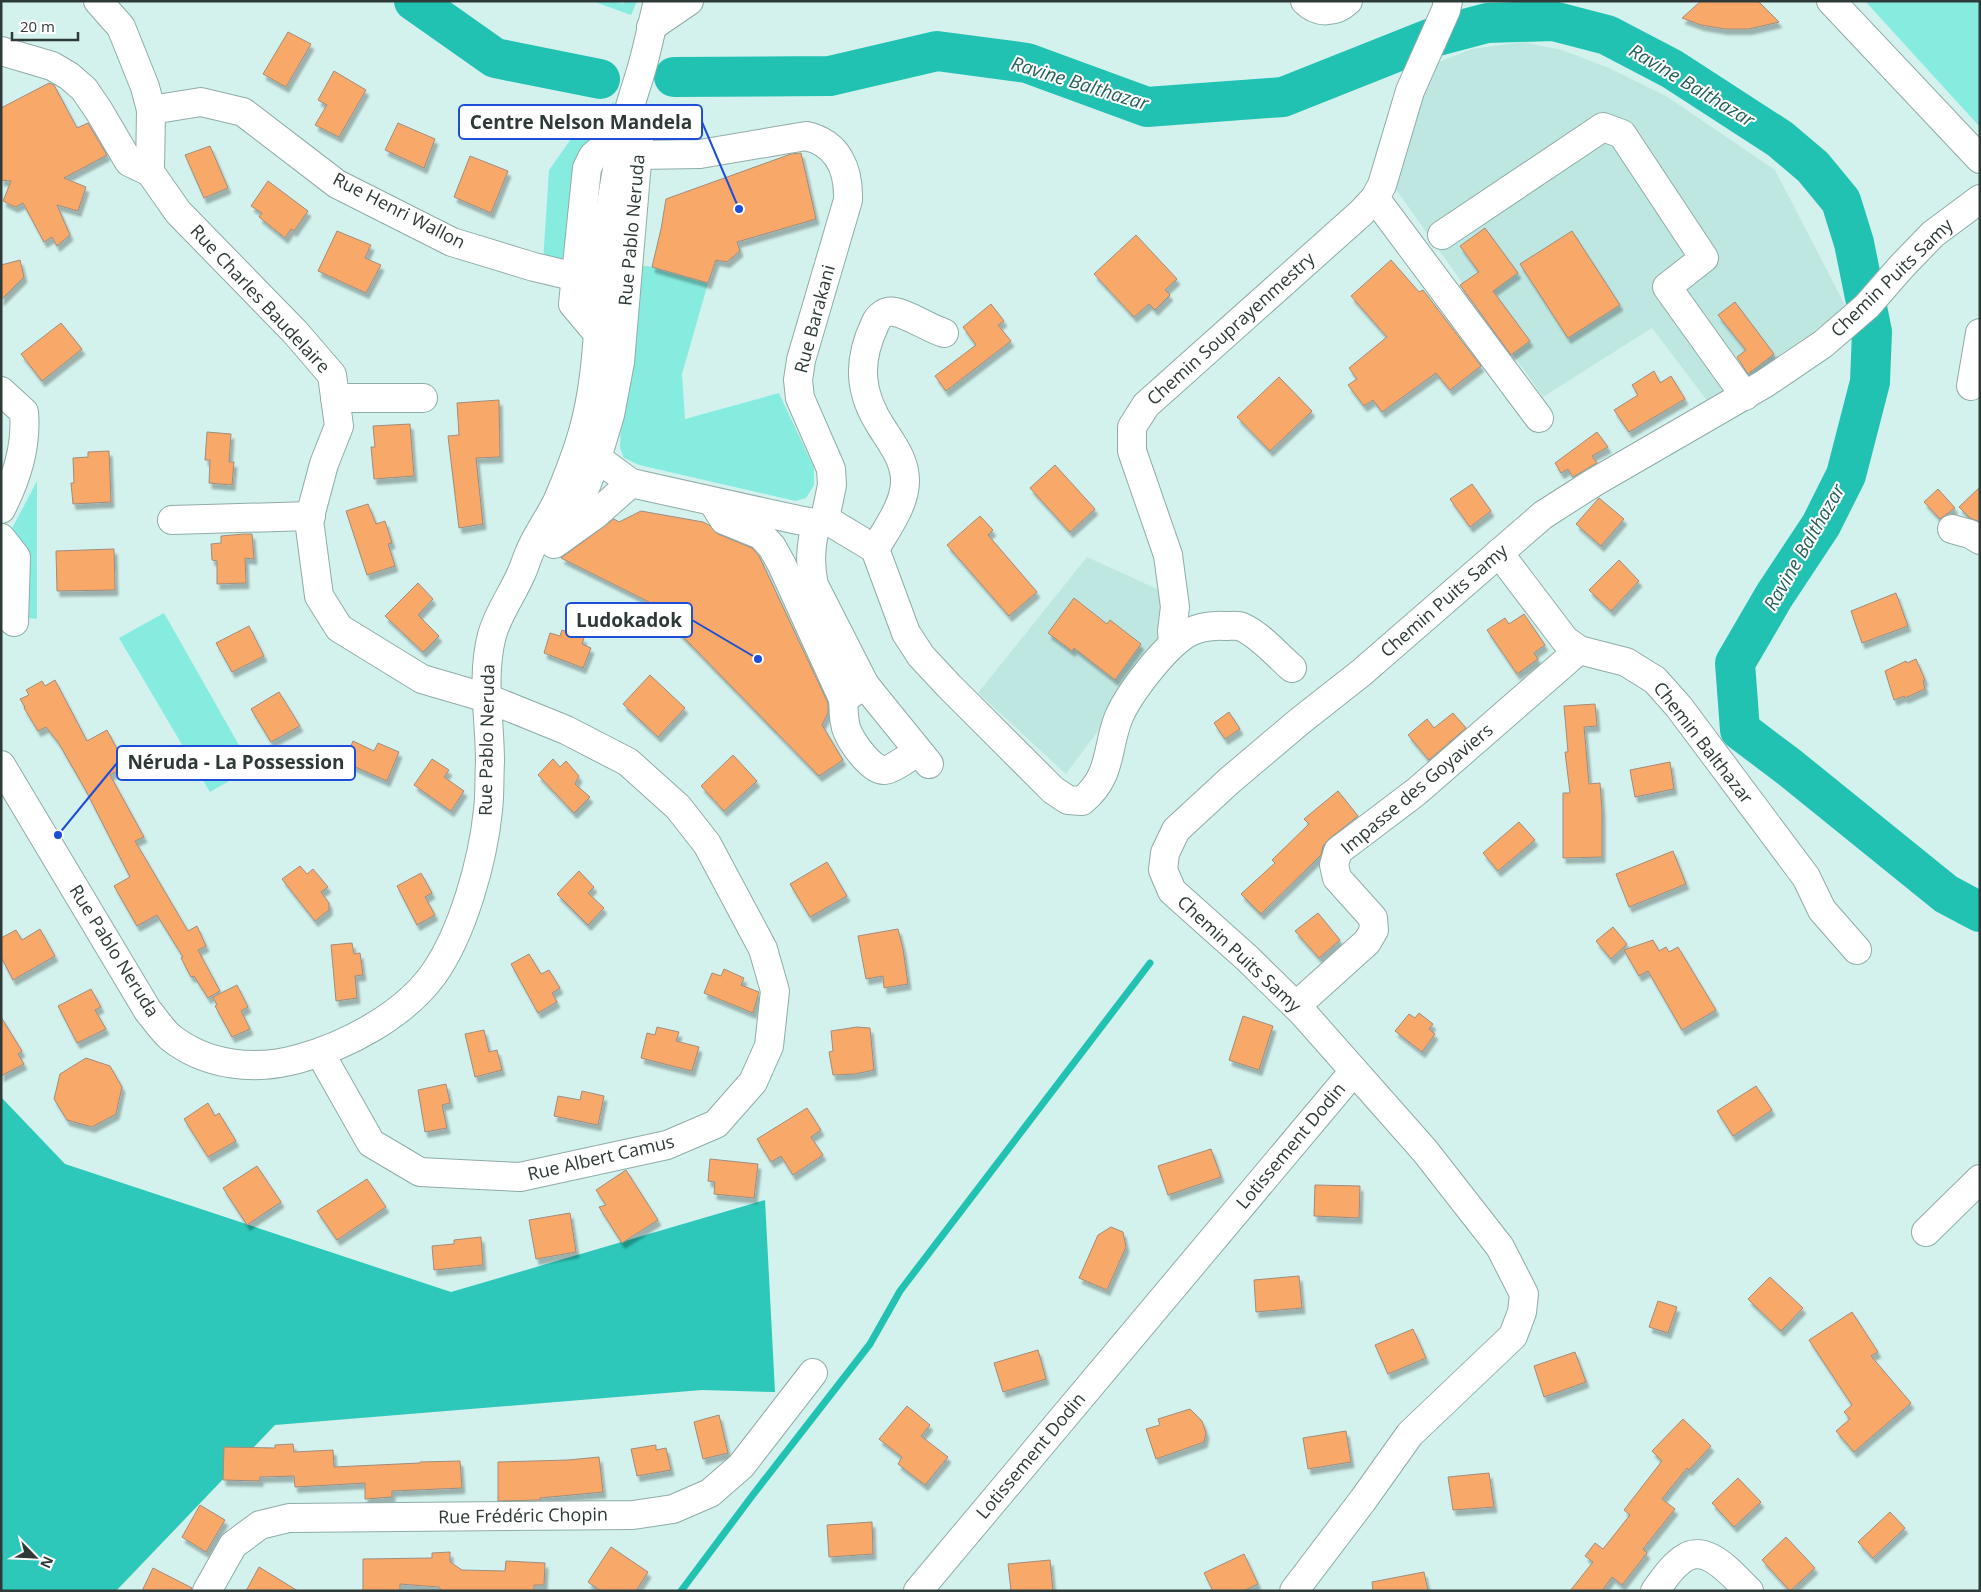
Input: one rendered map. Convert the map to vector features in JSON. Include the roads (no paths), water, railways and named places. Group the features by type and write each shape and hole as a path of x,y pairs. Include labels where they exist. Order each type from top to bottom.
{"street":[{"path":"1,51 52,66 69,76 84,89 129,162 150,172 151,110 145,87 121,27 98,1"},
{"path":"644,60 658,1"},
{"path":"651,27 689,1"},
{"path":"1305,1 1312,8 1326,11 1340,8 1348,1"},
{"name":"Chemin Souprayenmestry","path":"1173,644 1174,607 1168,556 1132,451 1132,427 1146,405 1361,213 1374,198 1382,185 1410,91 1446,10 1448,1"},
{"path":"1831,1 1980,159"},
{"name":"Rue Pablo Neruda","path":"1,764 148,1011 170,1037 206,1058 229,1063 279,1064 320,1053 374,1026 410,1000 432,976 451,947 481,852 488,809 490,758 487,660 492,633 531,549 556,504 572,467 592,392 606,241 624,129 644,60"},
{"name":"Rue Pablo Neruda","path":"521,574 554,544 585,488 597,458 610,415 620,362 638,155 644,60"},
{"name":"Rue Henri Wallon","path":"151,110 201,102 243,112 337,184 411,222 452,242 534,267 576,277"},
{"path":"1442,235 1603,127 1622,134 1704,258 1667,287 1745,396"},
{"path":"598,336 574,304 587,168 593,156 624,129"},
{"name":"Rue Barakani","path":"638,155 700,154 806,136 818,139 830,146 839,159 846,175 849,186 848,200 798,380 800,398 831,470 832,485 845,533 811,550 810,567 814,585 854,692"},
{"name":"Rue Charles Baudelaire","path":"150,172 178,212 295,332 332,375 338,426 324,464 310,520 319,596 339,628 422,679 487,698"},
{"path":"1374,198 1540,418"},
{"name":"Chemin Puits Samy","path":"1354,1070 1296,1006 1247,958 1172,890 1163,870 1165,853 1176,830 1229,781 1376,660 1543,515 1594,483 1745,396 1823,344 1845,327 1867,306 1933,234 1980,199"},
{"path":"583,430 597,458 632,483 845,533 901,500 905,484 904,469 895,448 873,412 863,382 862,360 868,338 877,320 885,312 895,312 944,333"},
{"path":"1971,386 1980,333"},
{"path":"1,391 24,412 25,430 19,465 1,509"},
{"path":"335,398 423,398"},
{"path":"554,544 596,514 632,483"},
{"path":"713,502 724,520 761,535 772,547 854,692 923,758 887,770 879,770 872,766 848,734 845,723 854,692"},
{"path":"172,520 311,516"},
{"path":"1952,529 1970,534 1980,540"},
{"path":"845,533 922,656 949,686 1053,790 1068,800 1082,801 1094,792 1105,771 1118,720 1124,707 1136,688 1173,644 1188,633 1212,625 1240,626 1252,633 1292,668"},
{"path":"1,538 16,557 14,622"},
{"name":"Chemin Balthazar","path":"1499,553 1566,640 1579,650 1626,662 1655,680 1679,707 1806,877 1822,910 1857,950"},
{"name":"Impasse des Goyaviers","path":"1296,1006 1367,942 1374,930 1374,918 1336,878 1334,865 1338,851 1416,792 1579,650"},
{"name":"Rue Albert Camus","path":"320,1053 370,1143 420,1172 520,1177 667,1145 716,1124 753,1082 769,1046 775,990 763,949 707,844 678,807 628,762 566,730 487,698"},
{"name":"Lotissement Dodin","path":"918,1591 1354,1070 1425,1151 1500,1247 1524,1294 1522,1312 1513,1336 1410,1434 1294,1591"},
{"path":"1926,1232 1980,1179"},
{"name":"Rue Frédéric Chopin","path":"208,1591 233,1545 260,1525 289,1518 633,1515 674,1509 710,1493 741,1466 813,1374"},
{"path":"1655,1591 1677,1563 1690,1554 1702,1553 1716,1560 1749,1591"}],"waterway":[{"name":"Ravine Balthazar","path":"414,1 495,58 600,79"},
{"name":"Ravine Balthazar","path":"674,77 830,76 937,51 1027,63 1147,107 1283,97 1434,37 1487,23 1553,21 1607,35 1672,69 1780,139 1813,167 1841,201 1854,243 1872,332 1870,382 1846,475 1821,525 1774,596 1735,663 1740,730 1789,767 1946,894 1980,912"},
{"path":"681,1591 870,1344 900,1291 1150,963"}],"place":[{"name":"Centre Nelson Mandela","path":"739,209"},
{"name":"Ludokadok","path":"758,659"},
{"name":"Néruda - La Possession","path":"58,835"}]}
